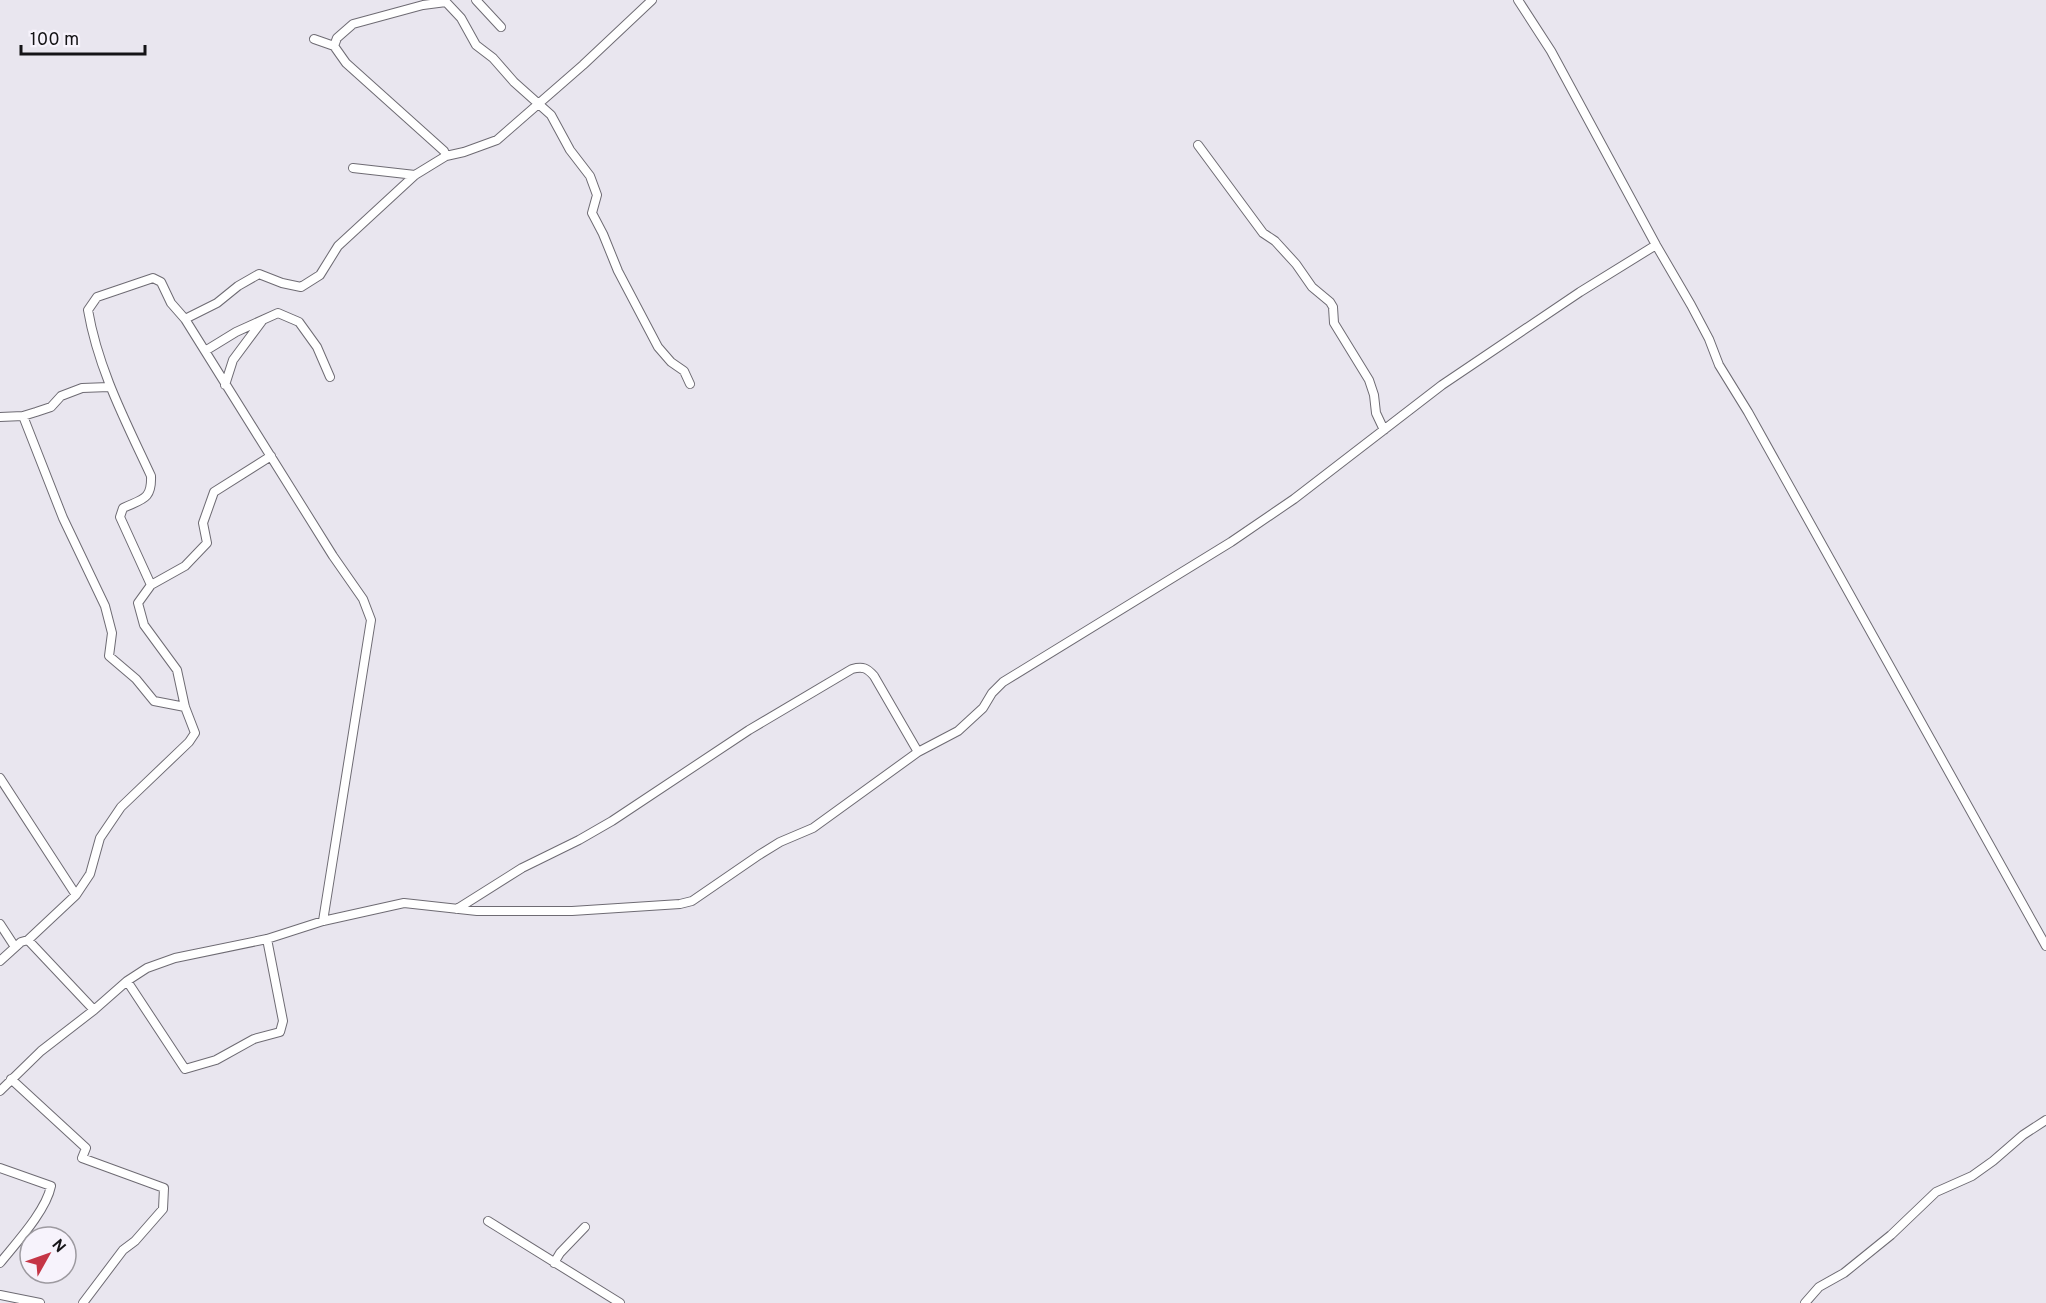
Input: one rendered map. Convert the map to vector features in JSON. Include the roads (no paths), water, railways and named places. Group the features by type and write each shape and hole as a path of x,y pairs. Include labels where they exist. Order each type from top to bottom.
{"street":[{"path":"476,0 501,27"},
{"path":"185,319 217,303 238,286 259,274 301,287 320,275 338,246 414,175 446,156 497,140 583,65 652,0"},
{"path":"1518,0 1551,51 1696,314 1719,365 1748,412 2046,946"},
{"path":"334,46 337,38 353,24 445,1 461,18 476,45 493,58 514,82 551,115 570,150 590,176 597,195 592,213 618,271 658,347 671,362 684,371 690,384"},
{"path":"314,39 334,46 346,63 444,150 446,156"},
{"path":"1197,145 1263,232 1275,241 1296,264 1312,287 1330,302 1334,324 1369,380 1376,413 1384,430"},
{"path":"353,168 414,175"},
{"path":"0,1091 41,1051 127,981 147,968 176,958 267,939 323,921 404,903 477,911 572,911 680,904 692,901 780,842 813,828 918,752 958,731 971,721 1003,682 1232,542 1294,499 1442,385 1505,341 1656,245"},
{"path":"151,585 120,517 123,508 146,498 152,490 151,476 109,387 91,328 88,310 97,297 153,278 161,282 171,303 185,319 333,556 363,599 371,620 323,921"},
{"path":"205,351 278,313 299,321 318,347 330,377"},
{"path":"225,385 233,360 263,319"},
{"path":"0,417 23,416 51,406 61,396 82,388 109,387"},
{"path":"23,416 63,518 105,606 112,633 109,656 136,679 154,701 185,707"},
{"path":"0,961 21,942 28,940 75,895 90,874 100,838 121,807 189,742 195,733 185,707 177,670 144,625 138,603 151,585 185,566 207,543 203,523 214,492 271,456"},
{"path":"457,909 522,868 612,821 749,730 852,669 860,667 868,669 874,676 918,752"},
{"path":"0,778 75,895"},
{"path":"0,924 15,947"},
{"path":"127,981 185,1069 216,1060 254,1039 280,1032 283,1021 267,939"},
{"path":"28,940 94,1010"},
{"path":"11,1079 86,1148 82,1158 164,1188 163,1209 135,1241 123,1250 83,1303"},
{"path":"1805,1303 1819,1287 1844,1273 1891,1235 1936,1192 1972,1176 2022,1135 2046,1120"},
{"path":"0,1168 51,1186 36,1216 0,1263"},
{"path":"488,1221 620,1303"},
{"path":"554,1263 560,1253 585,1227"},
{"path":"0,1295 13,1301 40,1303"}]}
